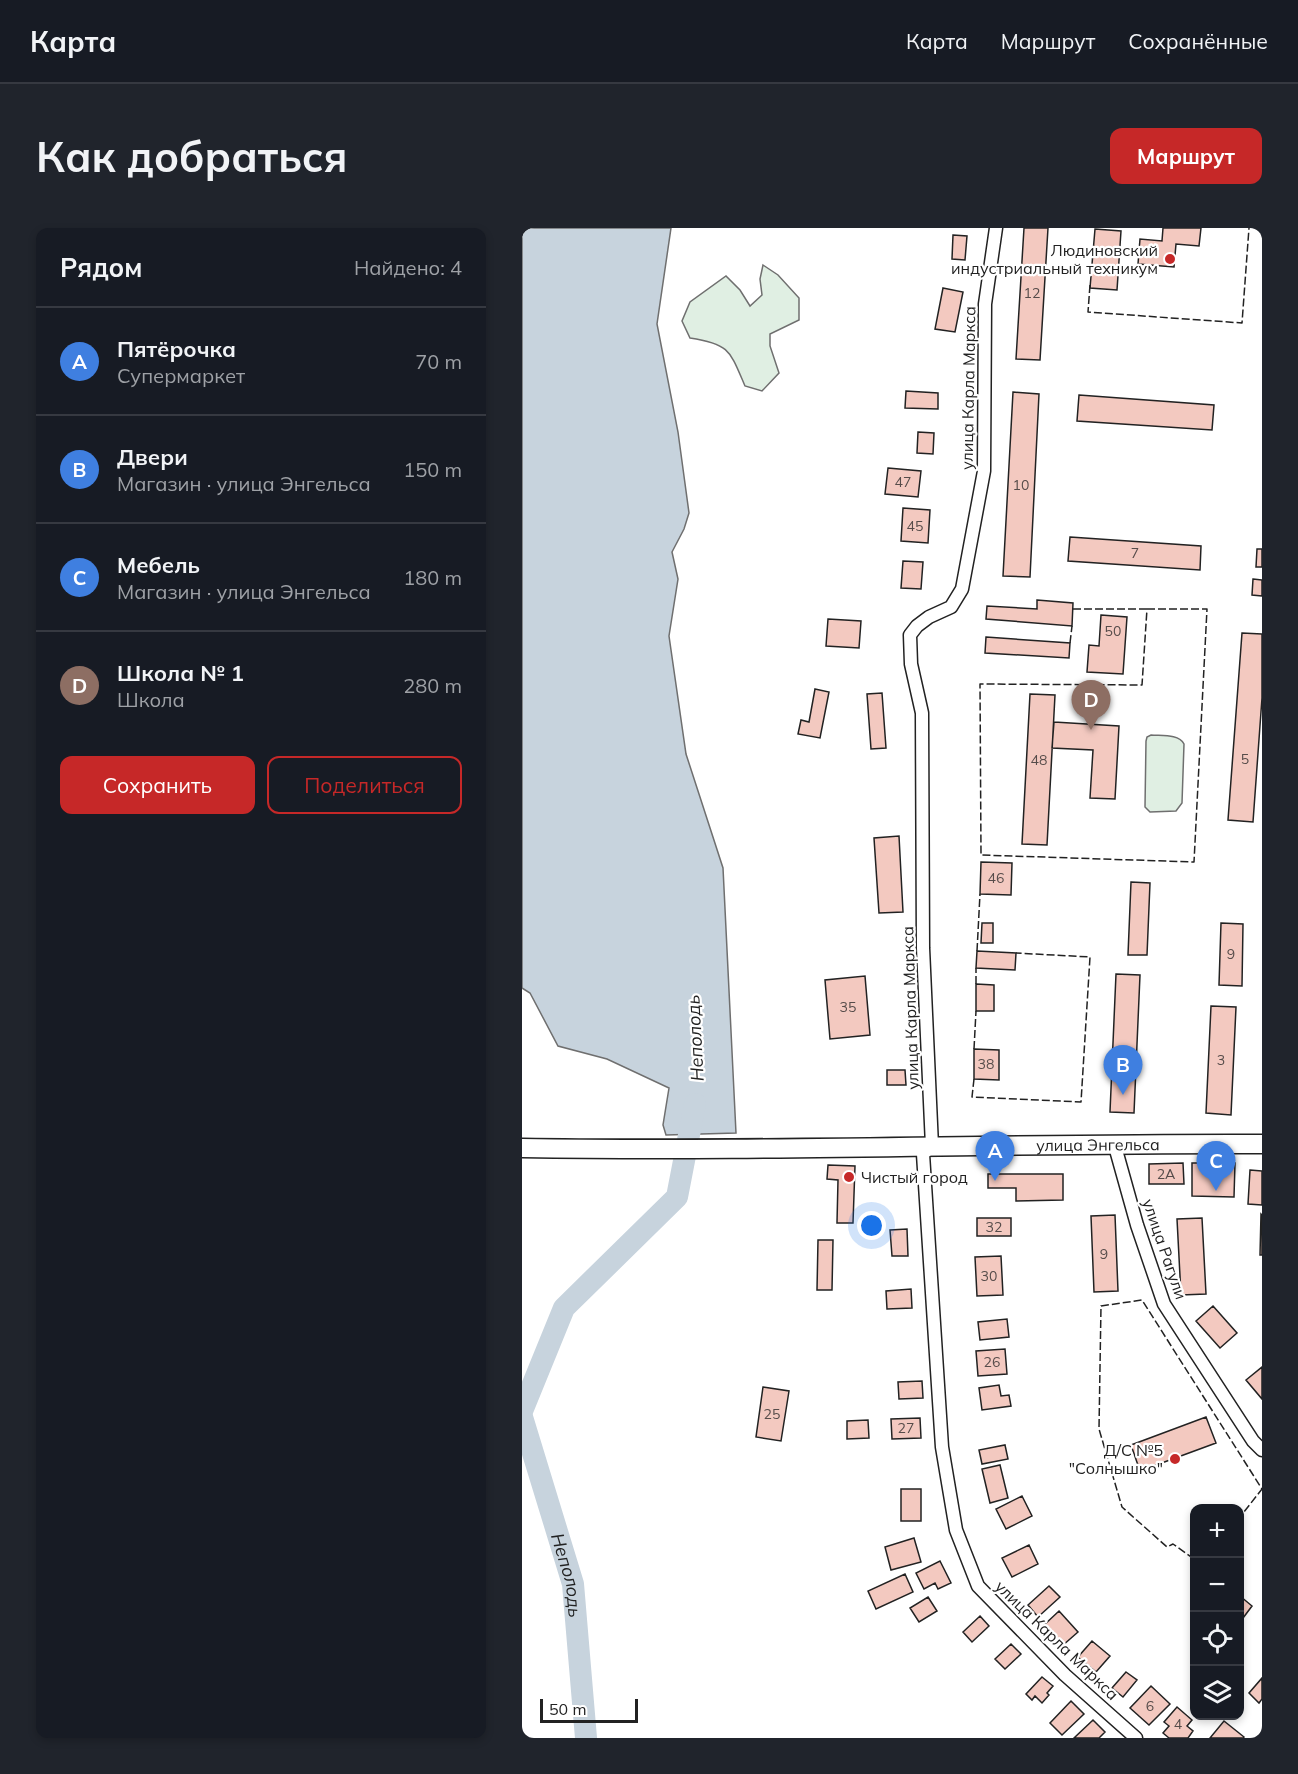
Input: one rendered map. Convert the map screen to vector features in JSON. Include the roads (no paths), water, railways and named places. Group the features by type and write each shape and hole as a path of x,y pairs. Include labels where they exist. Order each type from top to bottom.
{"main road":[{"name":"улица Энгельса","path":"522,1148 640,1150 1123,1143 1262,1144"}],"street":[{"name":"улица Карла Маркса","path":"996,228 985,304 984,471 962,589 951,607 928,617 916,626 910,635 911,664 922,713 923,948 932,1146 923,1154 942,1447 956,1530 978,1586 1065,1676 1136,1738"},
{"name":"улица Рагули","path":"1123,1143 1116,1150 1137,1224 1164,1304 1252,1441 1262,1450"}],"water":[{"path":"522,228 671,228 657,324 678,432 689,513 684,529 672,552 678,579 669,636 686,754 723,868 736,1133 666,1135 663,1125 669,1088 607,1059 558,1046 530,993 522,988"}],"waterway":[{"name":"Неполодь","path":"522,1411 564,1308 677,1197 695,1104"},
{"name":"Неполодь","path":"522,1417 573,1584 586,1738"}],"place":[{"name":"Людиновский индустриальный техникум","path":"1170,259"},
{"name":"Школа № 1","path":"1091,730"},
{"name":"Двери","path":"1123,1095"},
{"name":"Чистый город","path":"849,1177"},
{"name":"Пятёрочка","path":"995,1181"},
{"name":"Мебель","path":"1216,1191"},
{"name":"Д/С №5 \"Солнышко\"","path":"1175,1459"}]}
